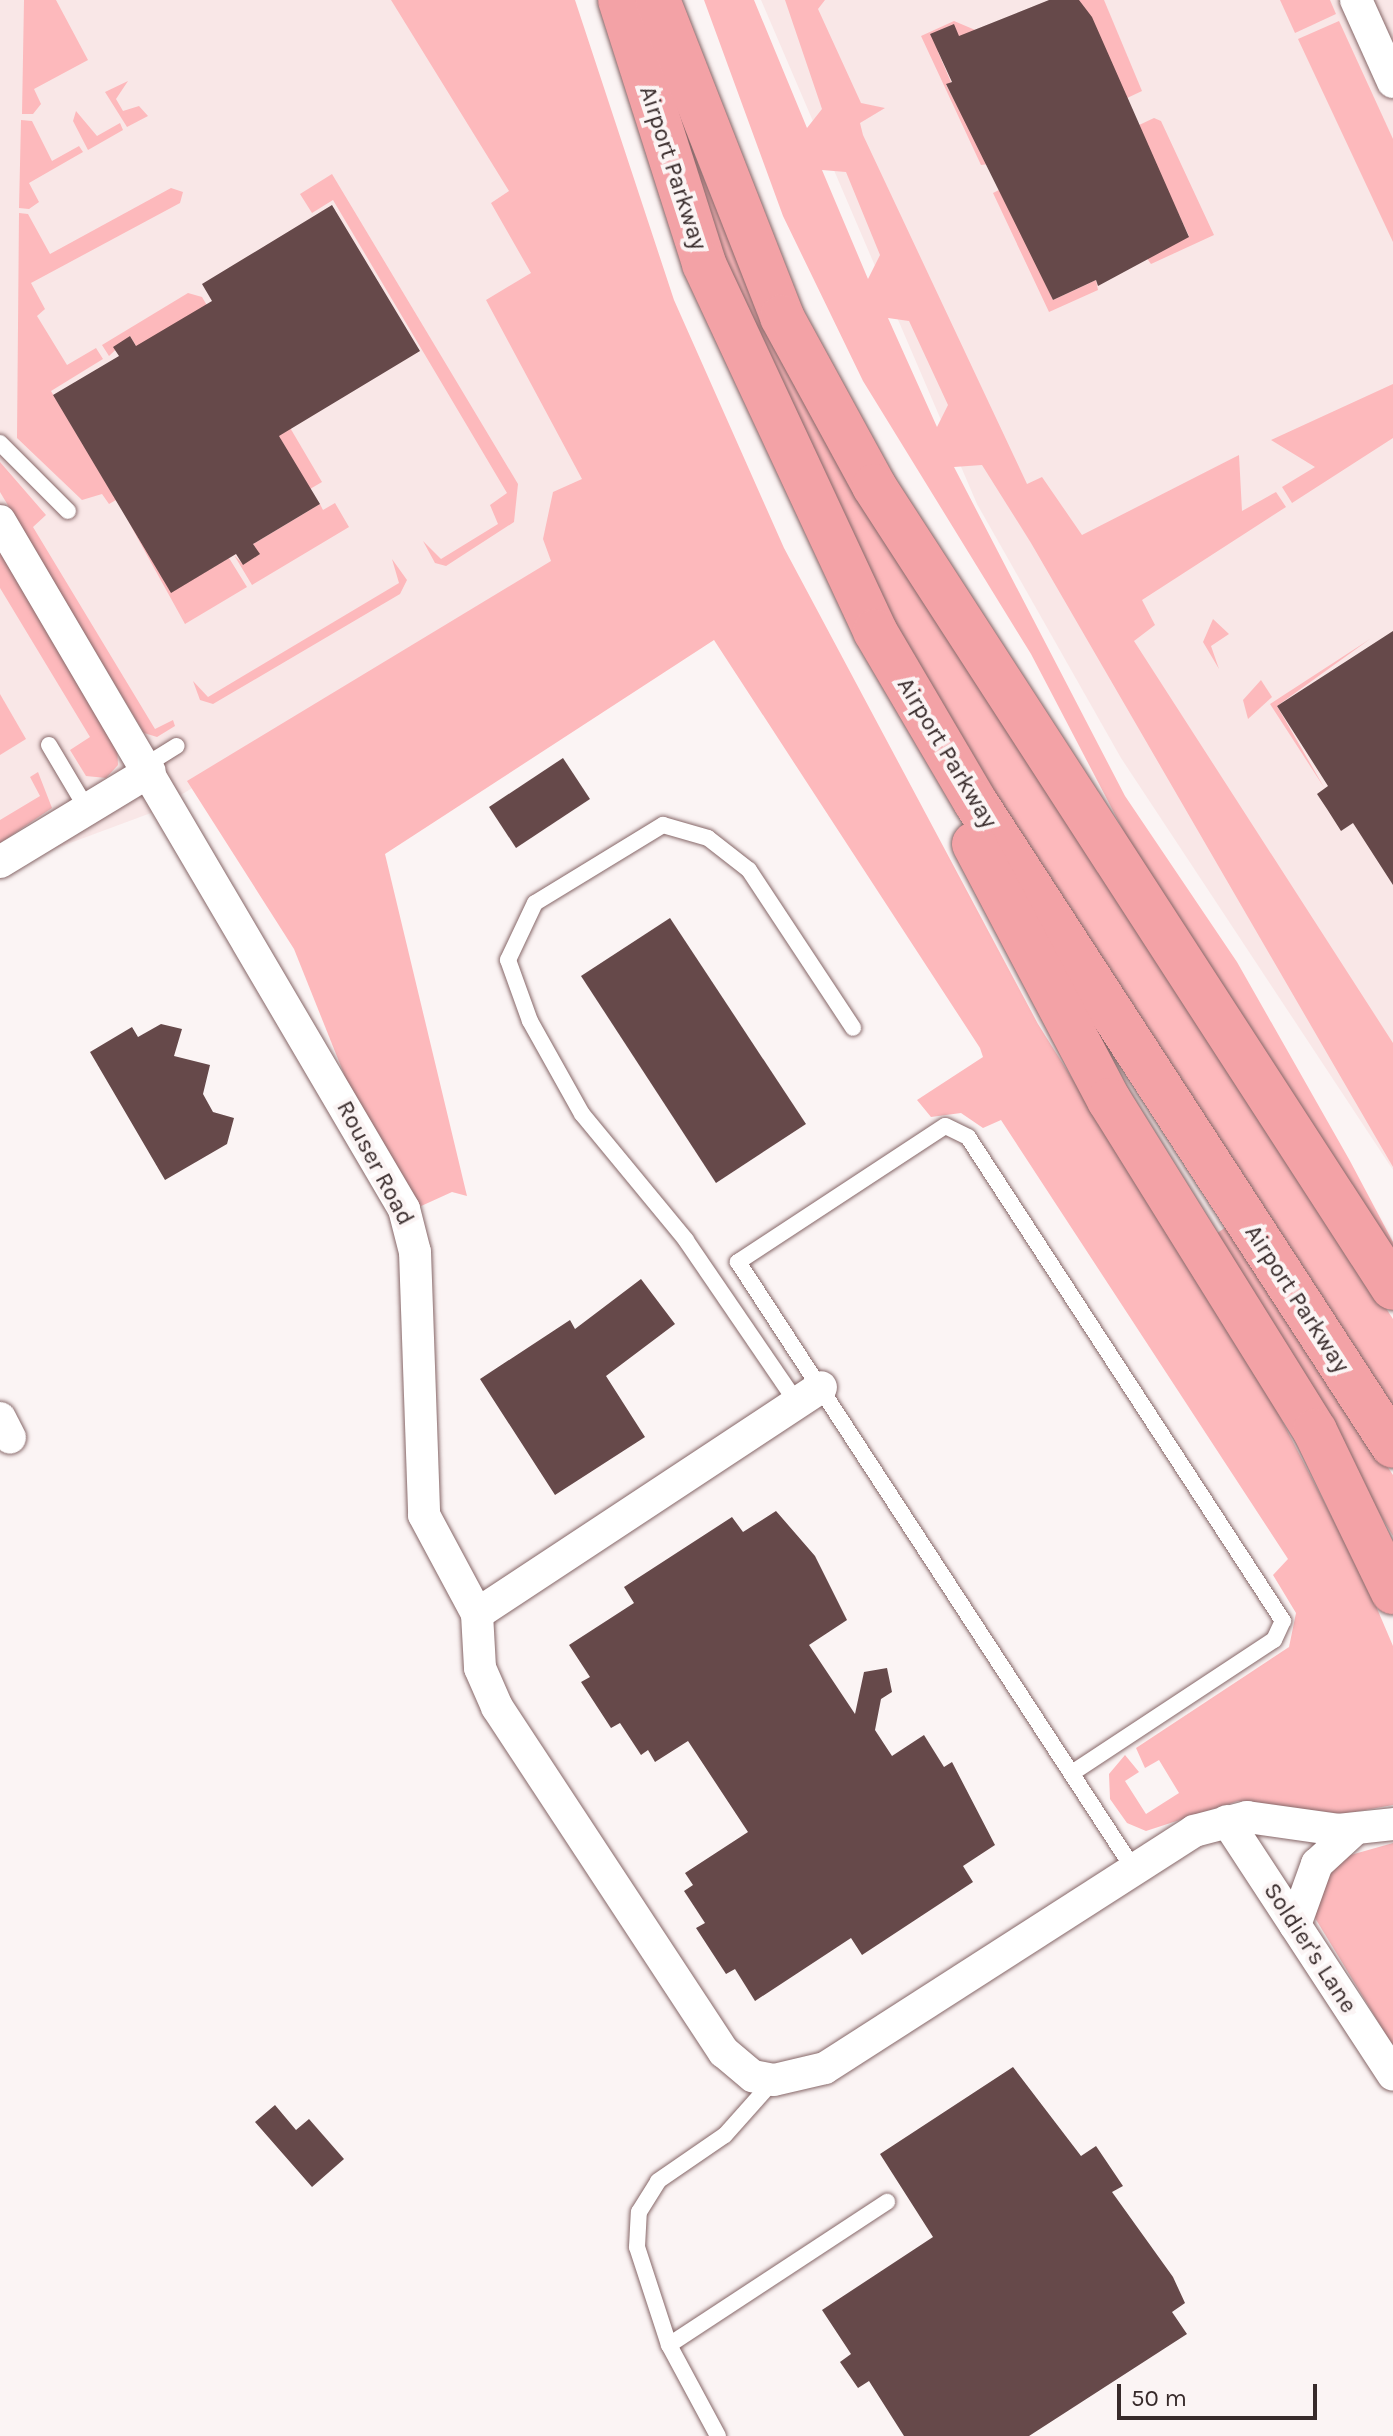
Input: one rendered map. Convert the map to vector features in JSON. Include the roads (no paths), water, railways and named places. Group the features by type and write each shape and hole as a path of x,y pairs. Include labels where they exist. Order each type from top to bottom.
{"highway":[{"path":"594,0 657,126"},
{"name":"Airport Parkway","path":"620,0 657,126 704,264 831,546 976,803 1393,1446"},
{"name":"Airport Parkway","path":"658,0 724,180 782,317 874,486 1393,1288"},
{"path":"679,0 724,180"},
{"path":"831,546 1009,916 1109,1100 1315,1431 1393,1592"}],"street":[{"path":"1356,0 1393,82"},
{"name":"Rouser Road","path":"0,521 148,768 410,1224 424,1515 477,1614"},
{"path":"0,862 148,768"},
{"path":"809,1395 477,1614 480,1668 497,1707 724,2052 753,2076 774,2080 825,2068 1133,1868 1227,1821 1355,1829 1392,1823"},
{"name":"Soldier's Lane","path":"1227,1821 1393,2075"},
{"path":"1295,1925 1317,1864 1355,1829"}],"lane":[{"path":"0,443 68,511"},
{"path":"49,745 87,809"},
{"path":"148,768 177,746"},
{"path":"853,1028 749,870 708,838 663,825 535,903 508,960 530,1021 582,1114 809,1395 1072,1773 1133,1868"},
{"path":"809,1395 738,1262 940,1129 957,1128 1283,1621 1274,1640 1072,1773"},
{"path":"718,2436 669,2345 637,2247 639,2212 658,2181 725,2135 774,2080"},
{"path":"669,2345 887,2202"}]}
